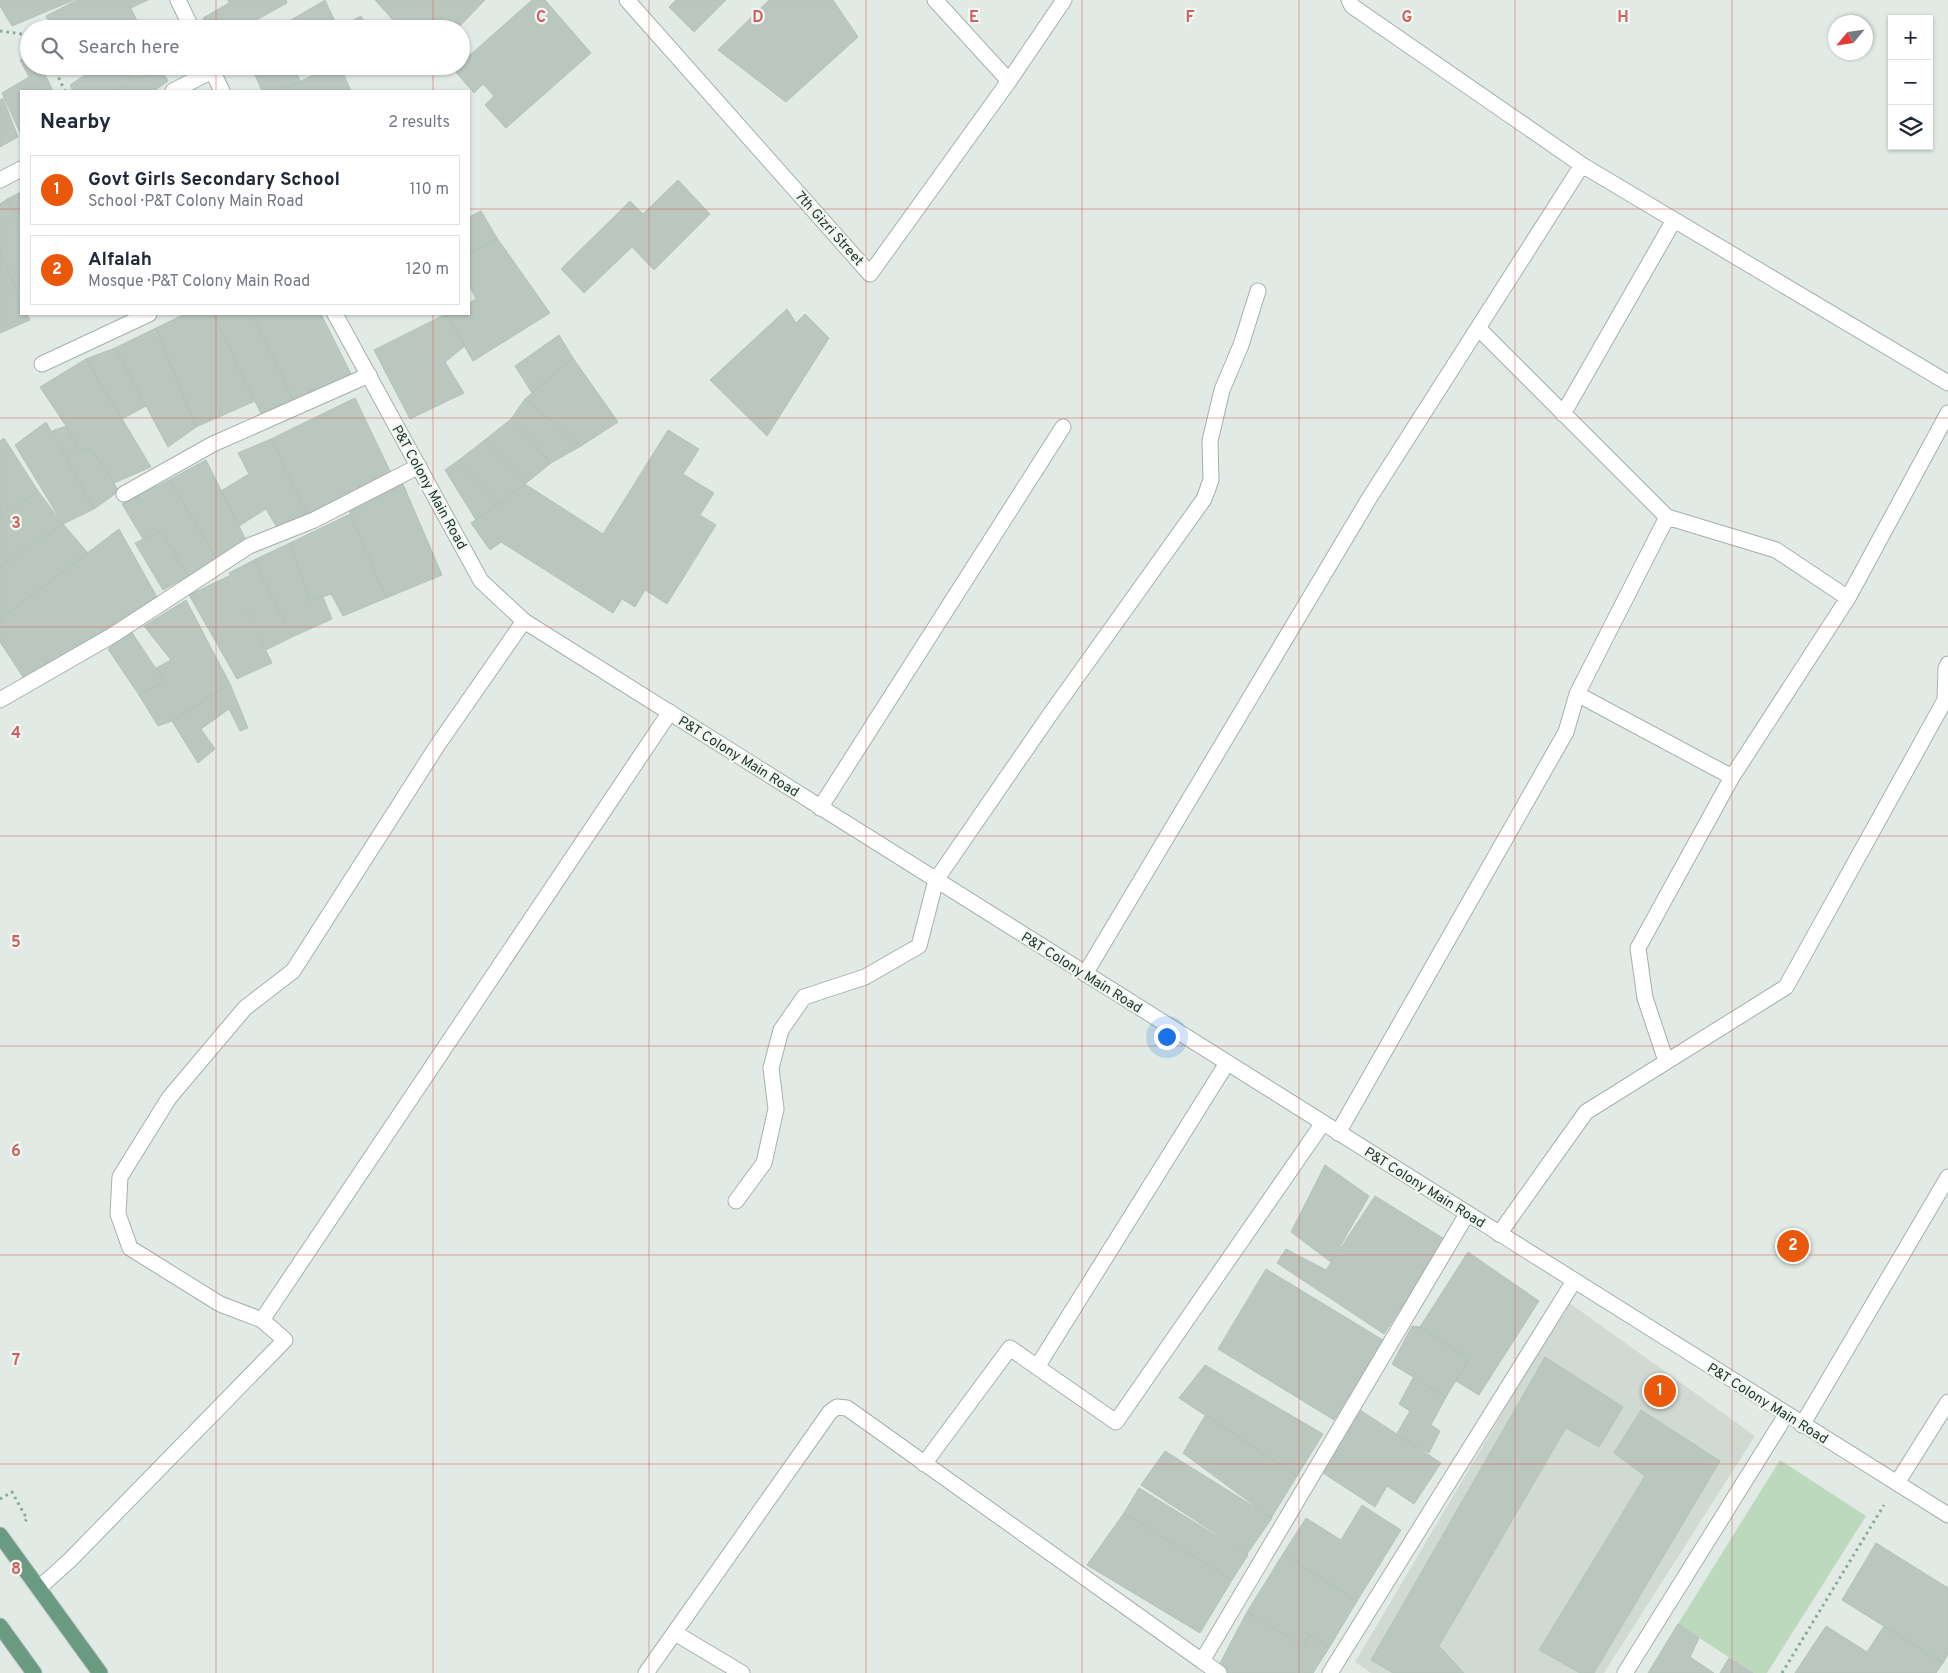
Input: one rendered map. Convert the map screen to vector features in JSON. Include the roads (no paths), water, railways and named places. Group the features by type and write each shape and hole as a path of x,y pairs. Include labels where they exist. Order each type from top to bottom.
{"main road":[{"path":"0,1535 40,1587 100,1673"},
{"path":"0,1626 34,1673"}],"street":[{"path":"178,0 188,20"},
{"name":"7th Gizri Street","path":"627,0 870,274 1009,81 1064,0"},
{"path":"935,0 1009,81"},
{"path":"1349,0 1352,6 1582,165 1948,383"},
{"path":"175,90 201,75"},
{"path":"214,75 222,90"},
{"path":"1085,974 1370,497 1582,165"},
{"path":"0,180 20,170"},
{"path":"1563,414 1674,220"},
{"path":"736,1201 764,1163 776,1109 771,1068 780,1030 804,997 864,977 919,946 936,880 1204,499 1212,473 1210,440 1222,390 1241,345 1258,291"},
{"path":"42,364 147,315"},
{"name":"P&T Colony Main Road","path":"337,315 481,581 524,621 1948,1515"},
{"path":"1478,328 1667,517 1776,550 1848,598"},
{"path":"124,494 213,444 369,375"},
{"path":"1666,1061 1646,998 1638,948 1732,778 1848,598 1948,413"},
{"path":"820,808 1062,427"},
{"path":"0,700 113,635 249,546 314,520 419,466"},
{"path":"1338,1133 1566,732 1577,694 1667,517"},
{"path":"40,1587 70,1560 285,1340 262,1320 220,1304 130,1248 118,1214 120,1177 169,1098 245,1008 293,971 437,746 524,621"},
{"path":"1499,1234 1586,1112 1786,987 1945,700 1946,668 1948,664"},
{"path":"1577,694 1732,778"},
{"path":"262,1320 670,712"},
{"path":"1037,1366 1227,1063"},
{"path":"924,1464 1010,1348 1116,1422 1323,1123"},
{"path":"1802,1425 1948,1177"},
{"path":"1202,1661 1467,1214"},
{"path":"1330,1673 1574,1281"},
{"path":"1897,1483 1948,1402"},
{"path":"646,1673 830,1412 838,1407 847,1408 1219,1673"},
{"path":"1625,1673 1786,1415"},
{"path":"675,1633 742,1673"}],"place":[{"name":"Alfalah","path":"1793,1246"},
{"name":"Govt Girls Secondary School","path":"1660,1391"}]}
